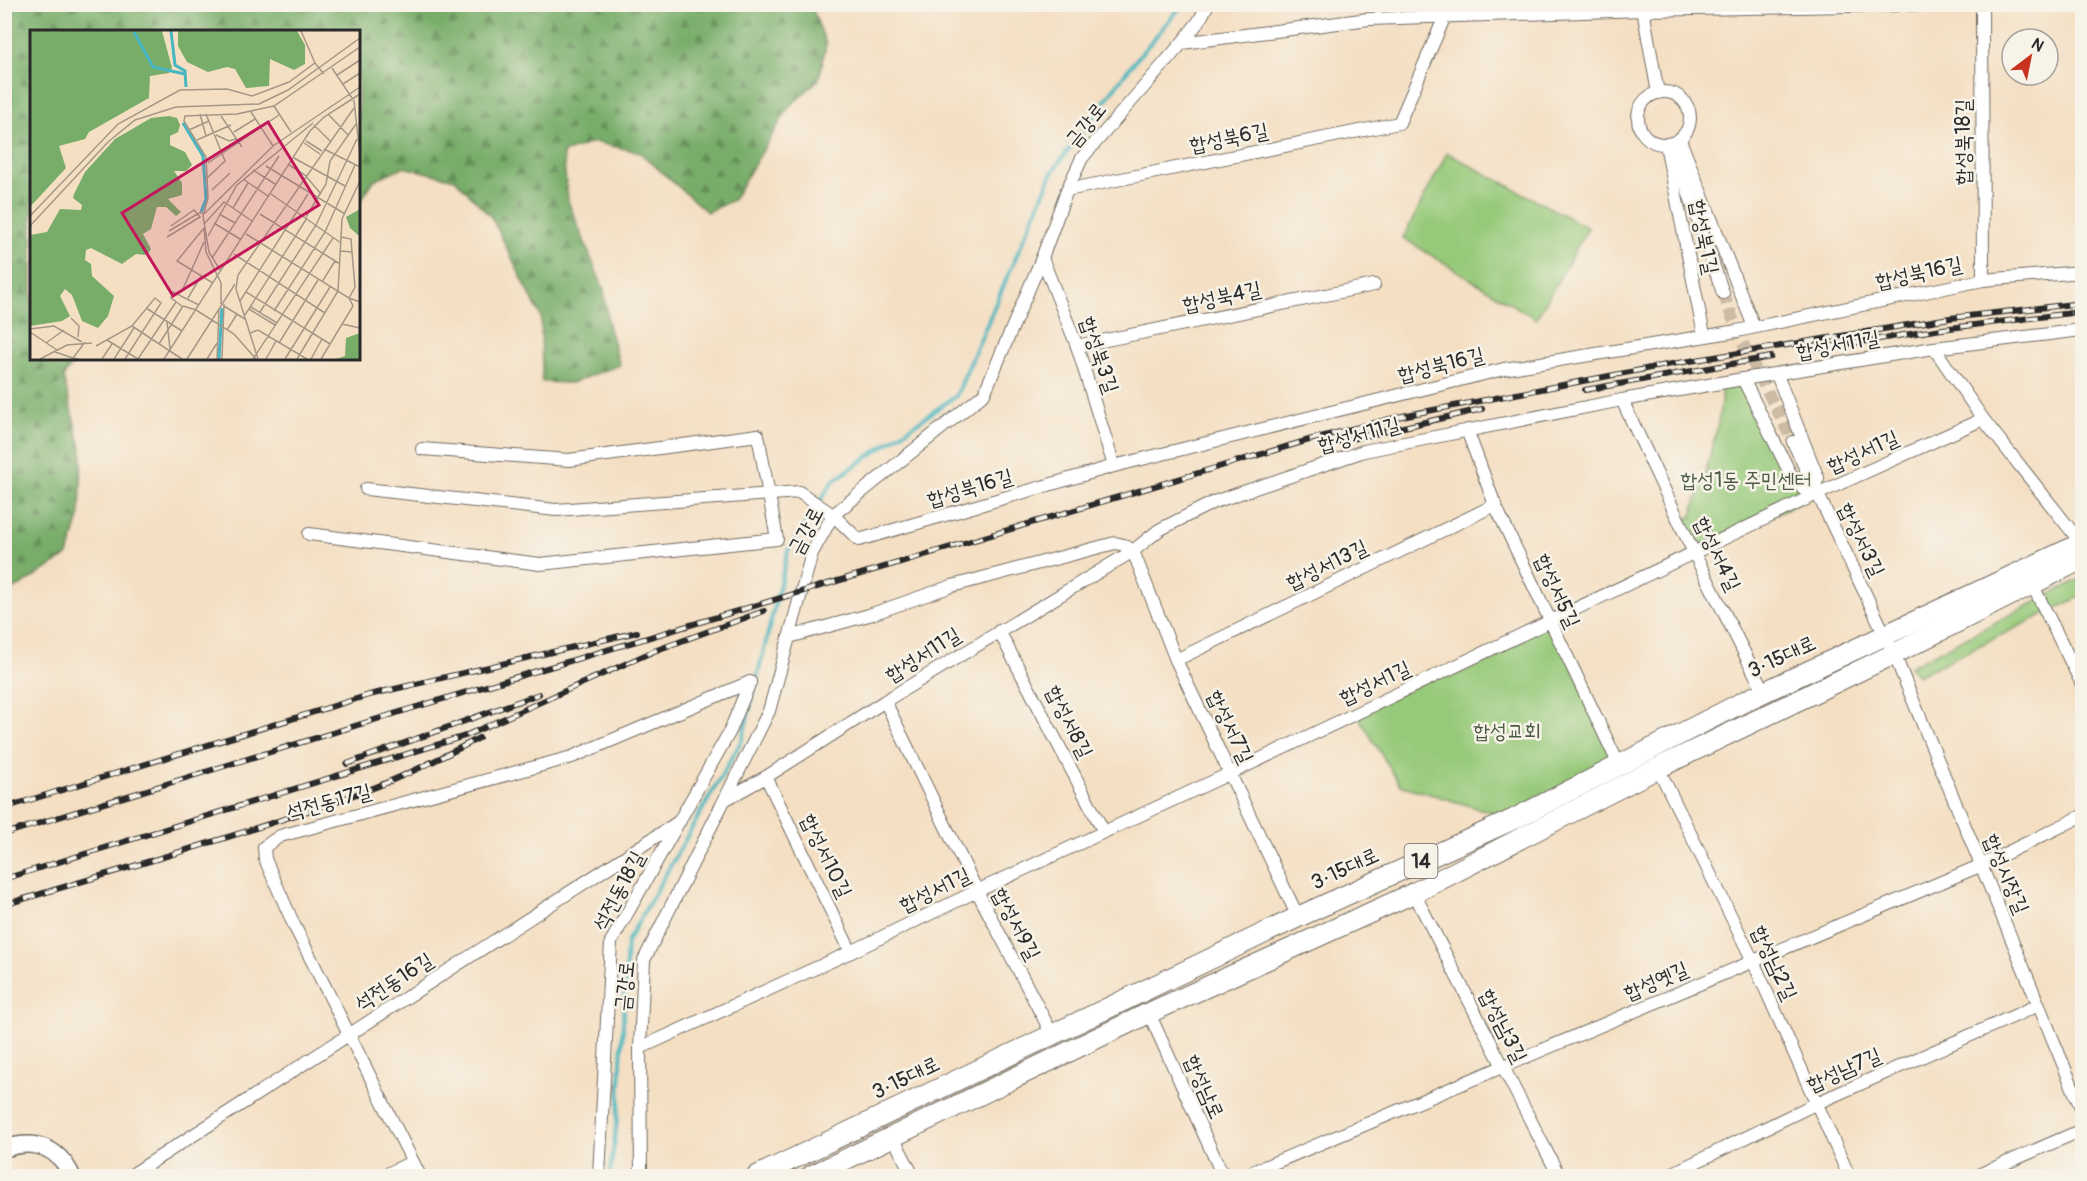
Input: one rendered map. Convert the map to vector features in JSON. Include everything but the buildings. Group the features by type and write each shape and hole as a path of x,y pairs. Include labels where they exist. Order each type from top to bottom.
{"main road":[{"name":"14","path":"811,1176 1149,1013 1414,893 1658,768 1894,654 2032,584 2082,548"},
{"name":"3·15대로","path":"757,1176 1298,917 1514,819 1764,692 1885,635 2082,548"},
{"path":"4,1149 17,1145 45,1146 65,1161 72,1176"}],"street":[{"name":"금강로","path":"641,1176 640,1048 644,960 769,711 812,553 832,514 984,394 1082,158 1182,43 1199,21 1208,4"},
{"path":"1182,43 1446,10 1957,4"},
{"name":"합성북18길","path":"1982,4 1983,280"},
{"path":"1644,7 1658,93"},
{"name":"합성북6길","path":"1067,190 1399,123 1446,10"},
{"path":"1658,93 1672,93 1686,104 1690,112 1688,130 1672,143 1651,142 1644,136 1637,122 1641,105 1646,99 1658,93"},
{"path":"1672,143 1724,293"},
{"path":"1672,143 1754,327"},
{"name":"합성북1길","path":"1672,143 1704,335"},
{"name":"합성북3길","path":"1042,258 1077,346 1114,466"},
{"name":"합성북16길","path":"832,514 859,540 1114,466 1504,369 1754,327 1983,280 2082,272"},
{"name":"합성북4길","path":"1077,346 1374,285"},
{"name":"합성서11길","path":"726,799 766,777 885,701 1133,551 1159,530 1214,502 1364,450 1743,379 1934,348 2082,330"},
{"path":"1934,348 1983,419 2082,548"},
{"path":"1743,379 1790,473 1803,489 1816,491 1818,478 1777,375"},
{"name":"합성서4길","path":"1623,400 1694,553 1764,692"},
{"name":"합성서1길","path":"640,1048 851,952 1231,773 1694,553 1816,491 1983,419"},
{"name":"합성서5길","path":"1467,430 1495,505 1619,765"},
{"path":"309,534 540,564 777,539 758,435 569,460 422,449"},
{"name":"합성서3길","path":"1793,442 1894,654"},
{"path":"366,489 556,510 799,492 832,514"},
{"name":"합성서13길","path":"1176,660 1495,505"},
{"path":"789,637 869,615 952,586 1115,543 1124,545 1133,551"},
{"name":"합성서7길","path":"1133,551 1176,660 1298,917"},
{"path":"2032,584 2082,684"},
{"name":"합성서8길","path":"999,631 1104,832"},
{"name":"합성시장길","path":"1894,654 2082,1110"},
{"name":"석전동18길","path":"599,1176 611,942 730,731 750,682"},
{"name":"석전동17길","path":"420,1176 294,925 265,859 264,848 280,836 572,757 750,682"},
{"name":"합성서9길","path":"885,701 977,891 1052,1034"},
{"name":"합성남2길","path":"1658,768 1753,961 1849,1176"},
{"name":"합성서10길","path":"766,777 851,952"},
{"name":"합성옛길","path":"1243,1176 1982,865 2082,816"},
{"name":"석전동16길","path":"130,1176 680,821"},
{"name":"합성남3길","path":"1414,893 1558,1176"},
{"name":"합성남7길","path":"1667,1176 1817,1103 2039,1005"},
{"name":"합성남로","path":"1149,1013 1223,1176"},
{"path":"1976,1176 2082,1130"},
{"path":"893,1137 913,1176"},
{"path":"383,1176 412,1162"}],"green space":[{"path":"5,5 811,5 826,44 819,79 789,107 733,200 707,212 639,152 594,142 563,153 568,201 604,290 609,329 620,365 571,383 542,382 541,317 492,218 455,179 403,167 374,180 360,202 360,30 30,30 30,360 75,360 63,377 82,452 80,514 68,555 5,593"},
{"path":"1447,153 1588,228 1536,319 1403,238"},
{"name":"합성1동 주민센터","path":"1743,379 1790,473 1817,494 1694,553 1680,523 1692,516 1706,470 1720,414 1720,388"},
{"path":"2082,578 2082,596 1917,676 1910,666"},
{"name":"합성교회","path":"1550,621 1619,765 1514,819 1400,785 1357,714"}],"waterway":[{"path":"610,1176 619,1104 627,942 742,740 788,551 833,481 956,396 1053,171 1130,67 1183,4"}],"tunnel":[{"path":"1723,293 1741,340 1793,442"}],"railway":[{"path":"4,834 413,708 1235,462 1402,416 1666,365 1950,318 2082,303"},
{"path":"1809,350 1942,329 2071,313"},
{"path":"1585,390 1771,357"},
{"path":"1321,446 1482,409"},
{"path":"4,879 465,736 654,651 764,611"},
{"path":"4,808 369,695 637,632"},
{"path":"347,764 539,694"},
{"path":"4,905 323,806 396,779 479,738"}]}
